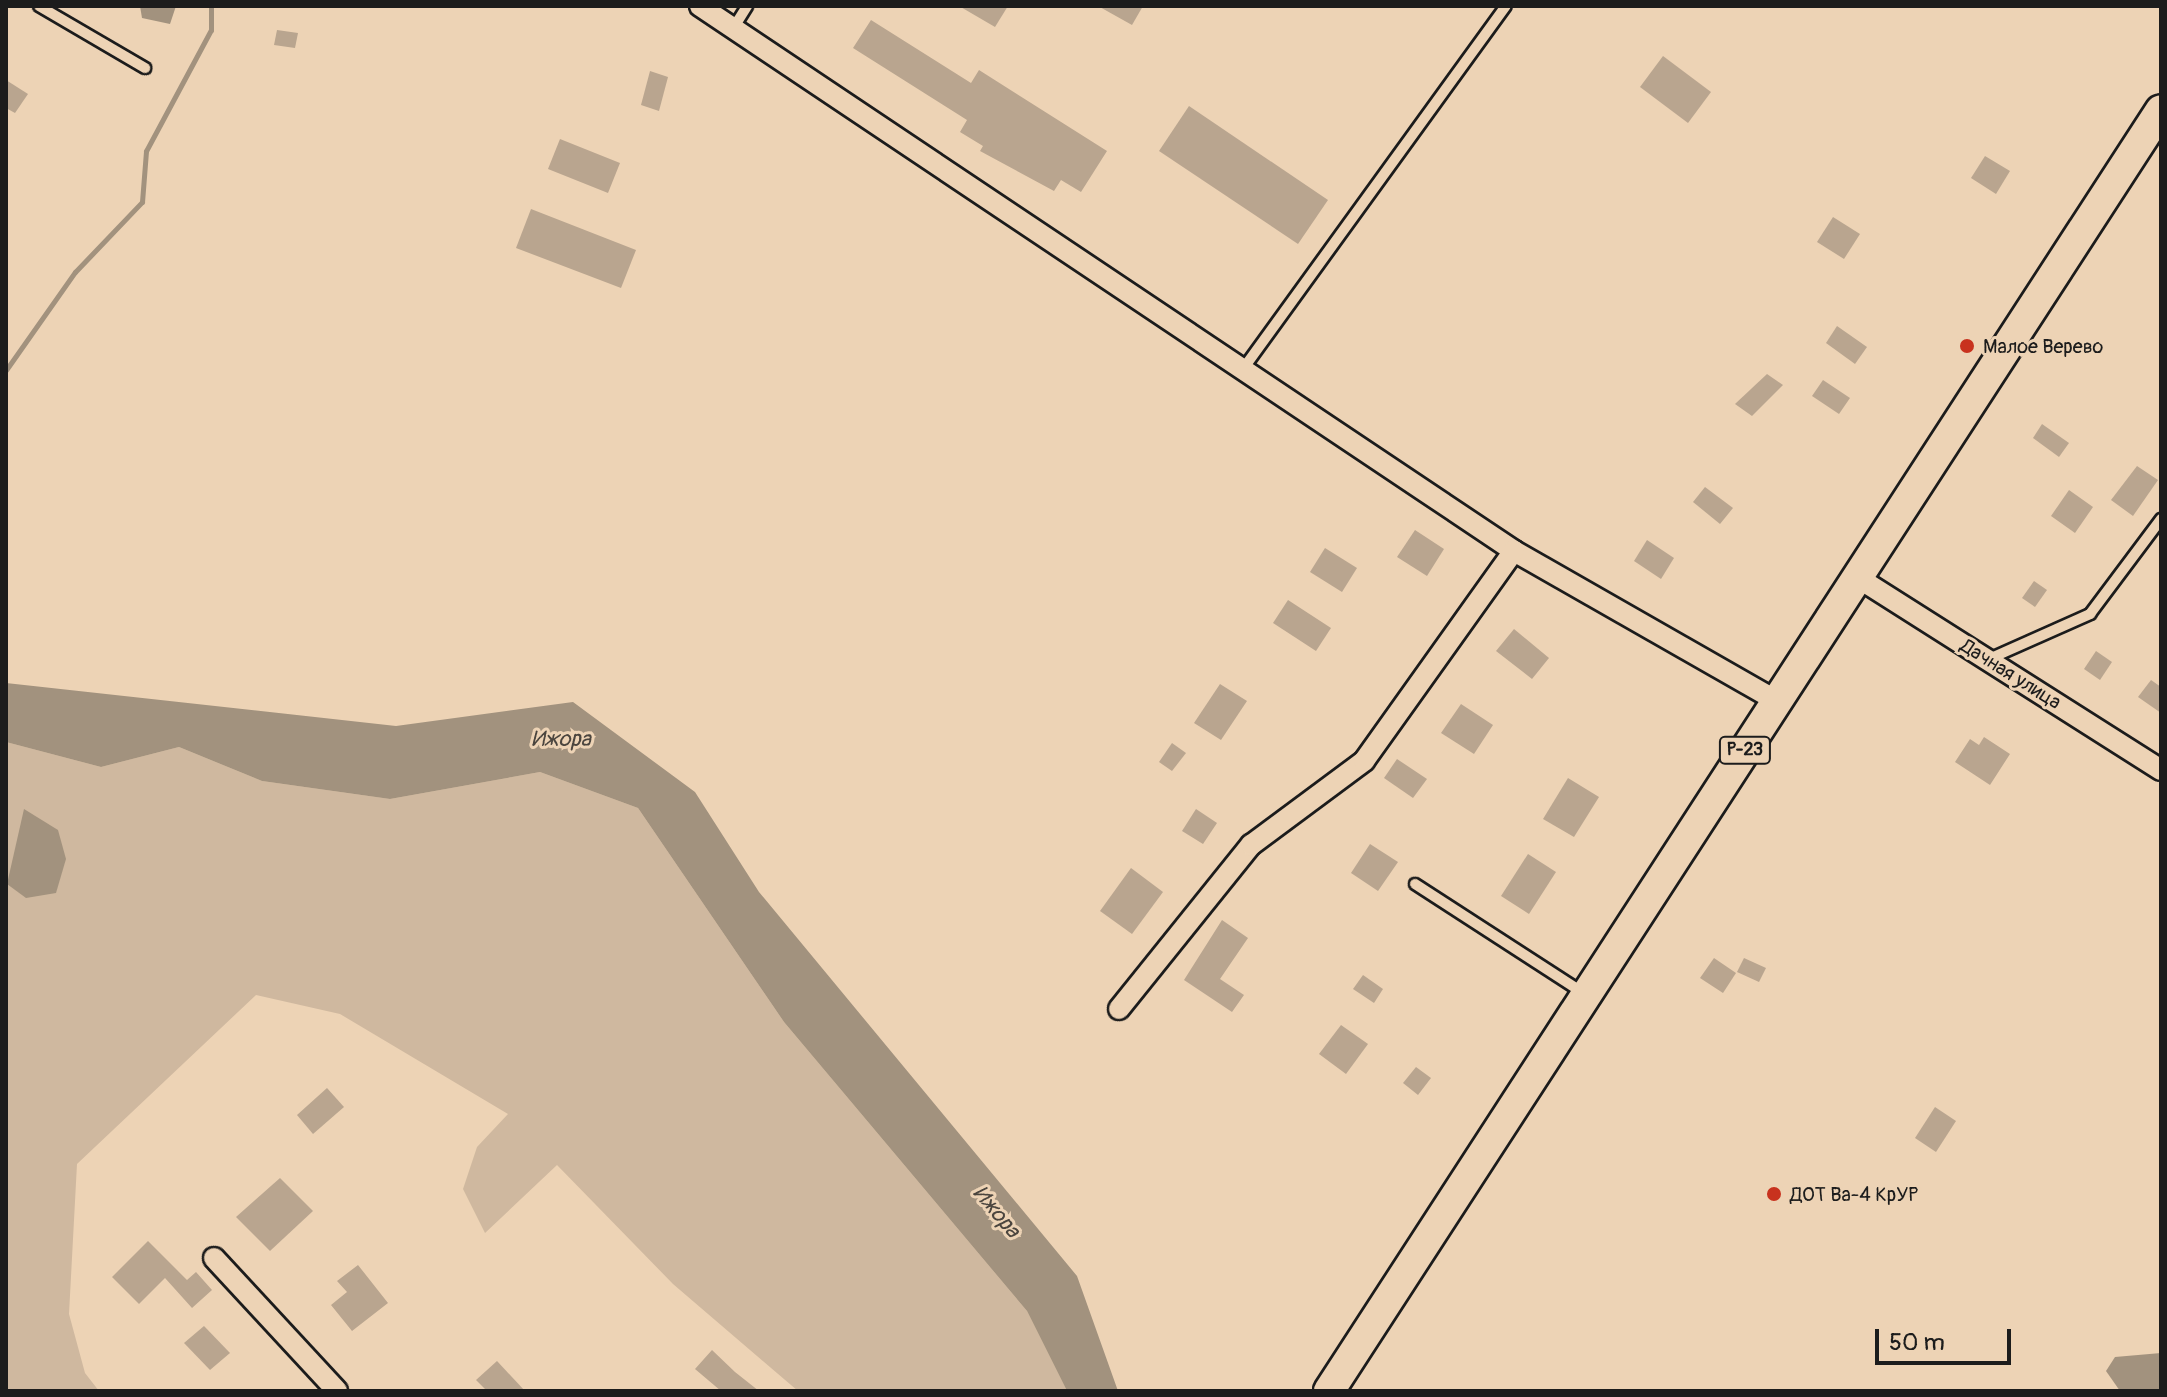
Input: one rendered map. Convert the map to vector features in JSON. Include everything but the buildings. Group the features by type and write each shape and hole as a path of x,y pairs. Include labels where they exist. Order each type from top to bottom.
{"main road":[{"name":"Р-23","path":"1329,1391 1777,701 1860,579 2161,110"}],"street":[{"path":"700,6 1514,551 1777,701"},
{"path":"1119,1009 1251,845 1364,761 1514,551"},
{"name":"Дачная улица","path":"1860,579 2161,770"},
{"path":"214,1258 337,1391"}],"lane":[{"path":"39,6 145,68"},
{"path":"734,27 747,6"},
{"path":"1243,369 1506,6"},
{"path":"1988,660 2090,614 2161,519"},
{"path":"1415,884 1586,994"}],"shaded area":[{"path":"6,742 101,767 179,747 262,781 390,799 540,772 638,808 784,1022 1027,1311 1067,1391 798,1391 673,1284 557,1165 485,1233 463,1189 477,1147 508,1114 340,1014 256,995 77,1164 69,1314 85,1373 99,1391 6,1391"}],"water":[{"path":"140,6 176,6 170,24 142,18"},
{"name":"Ижора","path":"6,683 396,726 573,702 695,792 759,892 1077,1276 1118,1391 1067,1391 1027,1311 784,1022 638,808 540,772 390,799 262,781 179,747 101,767 6,742"},
{"path":"24,809 58,830 66,859 56,893 26,898 7,884"},
{"path":"2161,1353 2161,1391 2120,1391 2106,1371 2115,1357"}],"waterway":[{"path":"6,370 75,272 142,202 146,151 211,30 211,6"}],"place":[{"name":"Малое Верево","path":"1967,346"},
{"name":"ДОТ Ва-4 КрУР","path":"1774,1194"}]}
